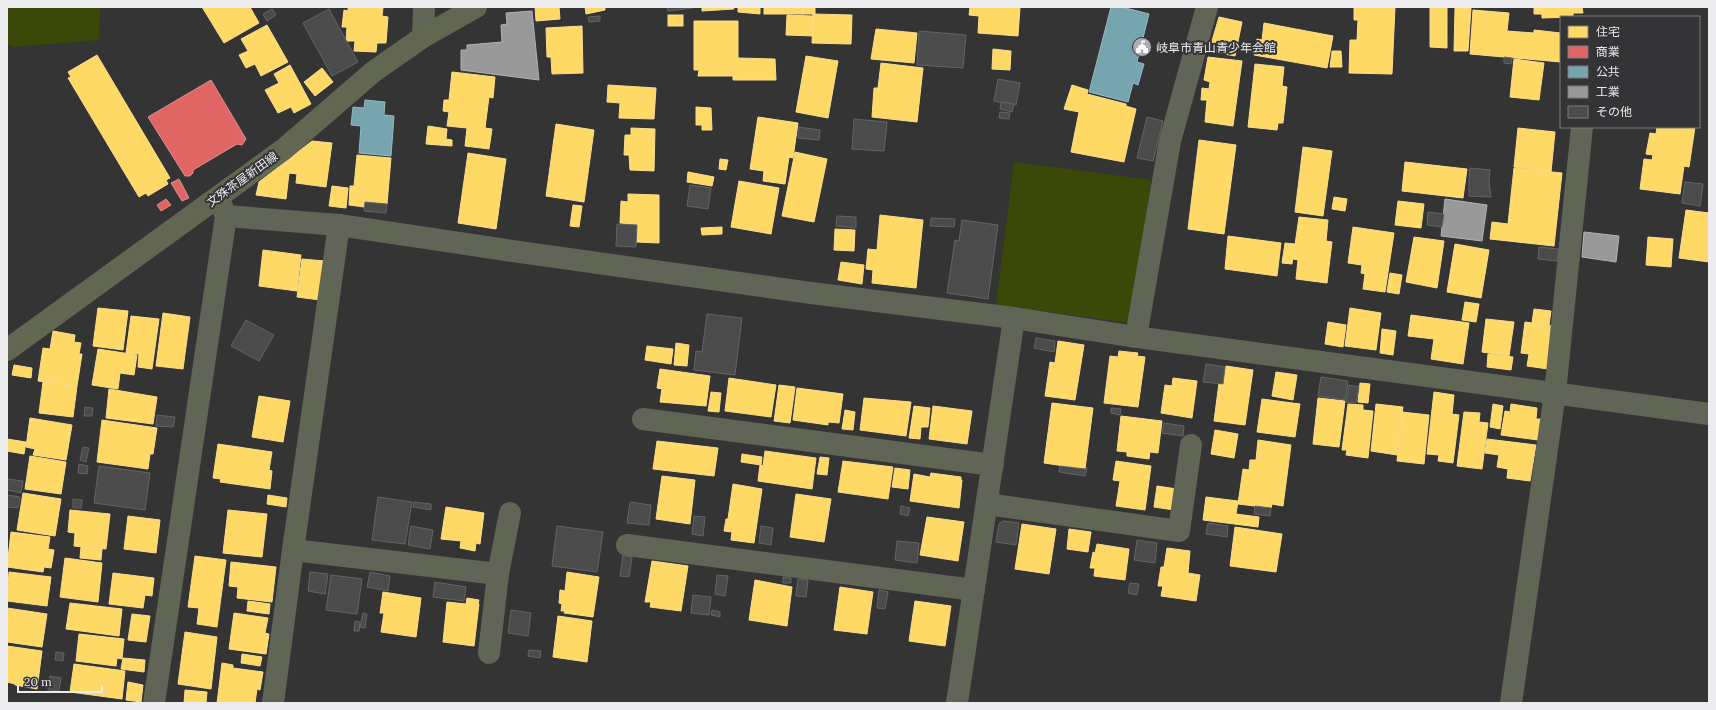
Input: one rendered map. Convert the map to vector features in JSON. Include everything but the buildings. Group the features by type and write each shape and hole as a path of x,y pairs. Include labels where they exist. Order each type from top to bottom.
{"main road":[{"name":"文殊茶屋新田線","path":"7,350 222,206 284,149 374,72 423,37 476,7"}],"street":[{"path":"423,37 424,7"},
{"path":"1136,337 1170,141 1207,7"},
{"path":"1511,703 1555,393 1582,128"},
{"path":"154,703 222,206 506,250 811,293 1014,318 1136,337 1709,414"},
{"path":"273,703 339,225"},
{"path":"957,703 1014,318"},
{"path":"643,419 993,465"},
{"path":"987,504 1179,531 1191,445"},
{"path":"489,653 498,574 510,513"},
{"path":"627,545 974,590"},
{"path":"293,550 498,574"}],"green space":[{"path":"7,7 100,7 99,40 13,47 7,43"},
{"path":"1014,162 1151,180 1132,323 996,305"}],"place":[{"name":"岐阜市青山青少年会館","path":"1142,47"}]}
